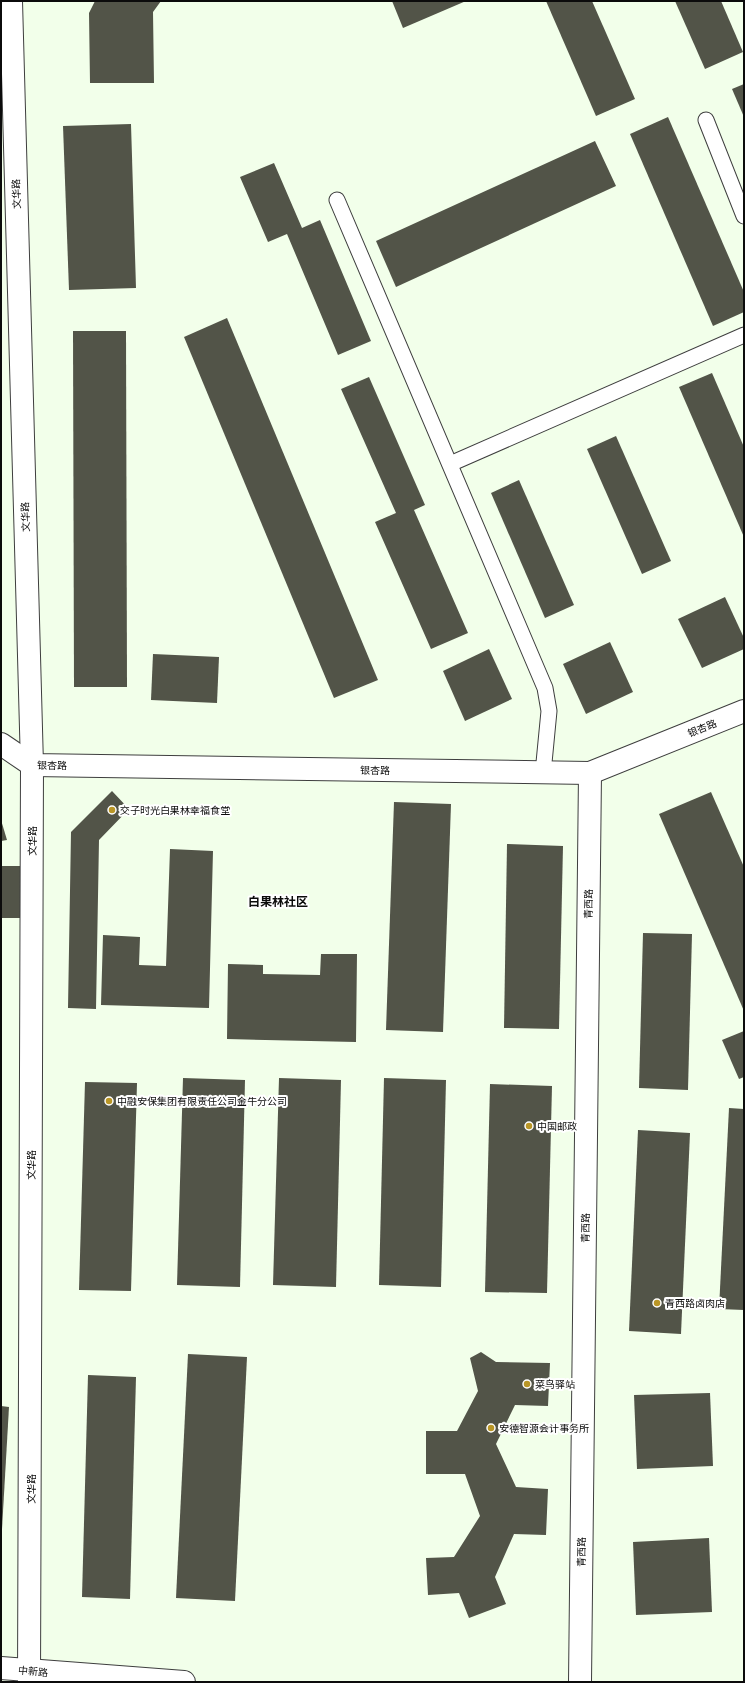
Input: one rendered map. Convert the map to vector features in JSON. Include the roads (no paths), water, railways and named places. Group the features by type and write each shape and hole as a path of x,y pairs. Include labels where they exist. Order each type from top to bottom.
{"street":[{"name":"文华路","path":"11,1 32,765 30,1677"},
{"name":"银杏路","path":"1,744 32,765 590,774 744,711"},
{"name":"青西路","path":"580,1682 590,774"},
{"name":"中新路","path":"1,1668 30,1677 184,1682"}],"lane":[{"path":"706,120 744,216"},
{"path":"337,200 545,688 549,712 543,773"},
{"path":"450,464 744,335"}],"place":[{"name":"交子时光白果林幸福食堂","path":"112,810"},
{"name":"中融安保集团有限责任公司金牛分公司","path":"109,1101"},
{"name":"中国邮政","path":"529,1126"},
{"name":"青西路卤肉店","path":"657,1303"},
{"name":"菜鸟驿站","path":"527,1384"},
{"name":"安德智源会计事务所","path":"491,1428"}],"district":[{"name":"白果林社区","path":"278,902"}]}
